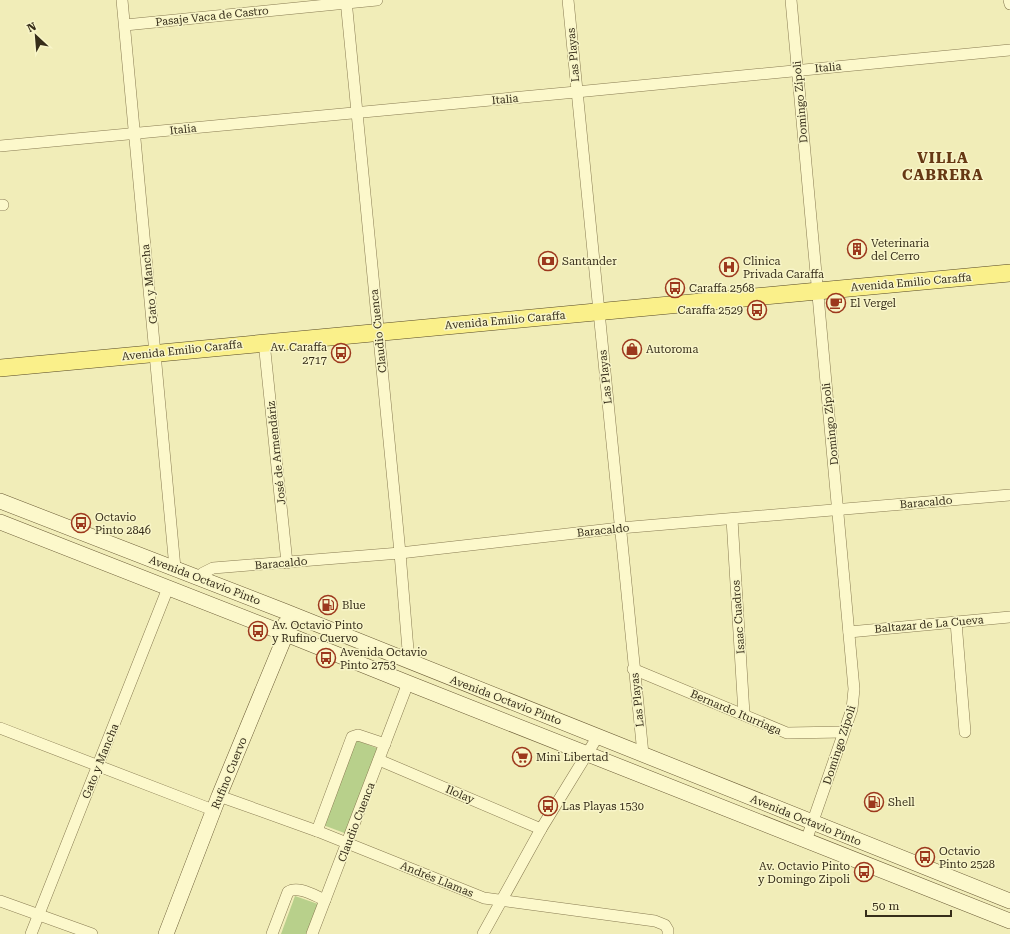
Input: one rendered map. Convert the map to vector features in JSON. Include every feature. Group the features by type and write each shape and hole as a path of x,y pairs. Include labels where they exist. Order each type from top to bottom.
{"main road":[{"name":"Avenida Emilio Caraffa","path":"0,368 378,331 1010,273"},
{"name":"Avenida Octavio Pinto","path":"3,502 199,577 408,662 598,736 812,823 1010,901"},
{"name":"Avenida Octavio Pinto","path":"0,522 286,634 408,684 587,752 806,841 1010,921"},
{"name":"Rufino Cuervo","path":"166,934 213,810 286,634 284,611"}],"street":[{"name":"Gato y Mancha","path":"122,0 175,568"},
{"name":"Pasaje Vaca de Castro","path":"124,25 346,1 377,0"},
{"name":"Las Playas","path":"568,0 633,669 643,754"},
{"name":"Domingo Zípoli","path":"791,0 817,290 839,509 854,700 806,841"},
{"name":"Claudio Cuenca","path":"346,1 400,553 408,662"},
{"name":"Italia","path":"0,146 1010,50"},
{"name":"José de Armendáriz","path":"264,342 287,563"},
{"name":"Baracaldo","path":"199,577 203,573 213,568 400,553 620,528 1010,495"},
{"path":"0,518 3,502"},
{"name":"Isaac Cuadros","path":"732,519 744,714"},
{"name":"Gato y Mancha","path":"31,934 168,588"},
{"name":"Baltazar de La Cueva","path":"849,632 1010,617"},
{"path":"956,622 966,732"},
{"name":"Bernardo Iturriaga","path":"633,669 787,733 843,732"},
{"name":"Claudio Cuenca","path":"312,934 408,684"},
{"path":"0,728 213,810"},
{"path":"317,830 352,737 358,735 385,744"},
{"path":"483,934 541,829 598,736"},
{"name":"Ilolay","path":"379,760 541,829"},
{"name":"Andrés Llamas","path":"219,796 317,830 347,844 484,898 655,921 666,929"},
{"path":"272,934 288,892 293,889 298,889 326,900"},
{"path":"0,901 92,934"}],"green space":[{"path":"356,740 379,749 347,834 323,825"},
{"path":"295,896 318,904 306,934 281,934"}],"place":[{"name":"Veterinaria del Cerro","path":"857,249"},
{"name":"Santander","path":"548,261"},
{"name":"Clinica Privada Caraffa","path":"729,267"},
{"name":"Caraffa 2568","path":"675,288"},
{"name":"El Vergel","path":"836,303"},
{"name":"Caraffa 2529","path":"757,310"},
{"name":"Autoroma","path":"632,349"},
{"name":"Av. Caraffa 2717","path":"341,353"},
{"name":"Octavio Pinto 2846","path":"81,523"},
{"name":"Blue","path":"328,605"},
{"name":"Av. Octavio Pinto y Rufino Cuervo","path":"258,631"},
{"name":"Avenida Octavio Pinto 2753","path":"326,658"},
{"name":"Mini Libertad","path":"522,757"},
{"name":"Shell","path":"874,802"},
{"name":"Las Playas 1530","path":"548,806"},
{"name":"Octavio Pinto 2528","path":"925,857"},
{"name":"Av. Octavio Pinto y Domingo Zipoli","path":"864,872"}],"district":[{"name":"VILLA CABRERA","path":"943,166"}]}
